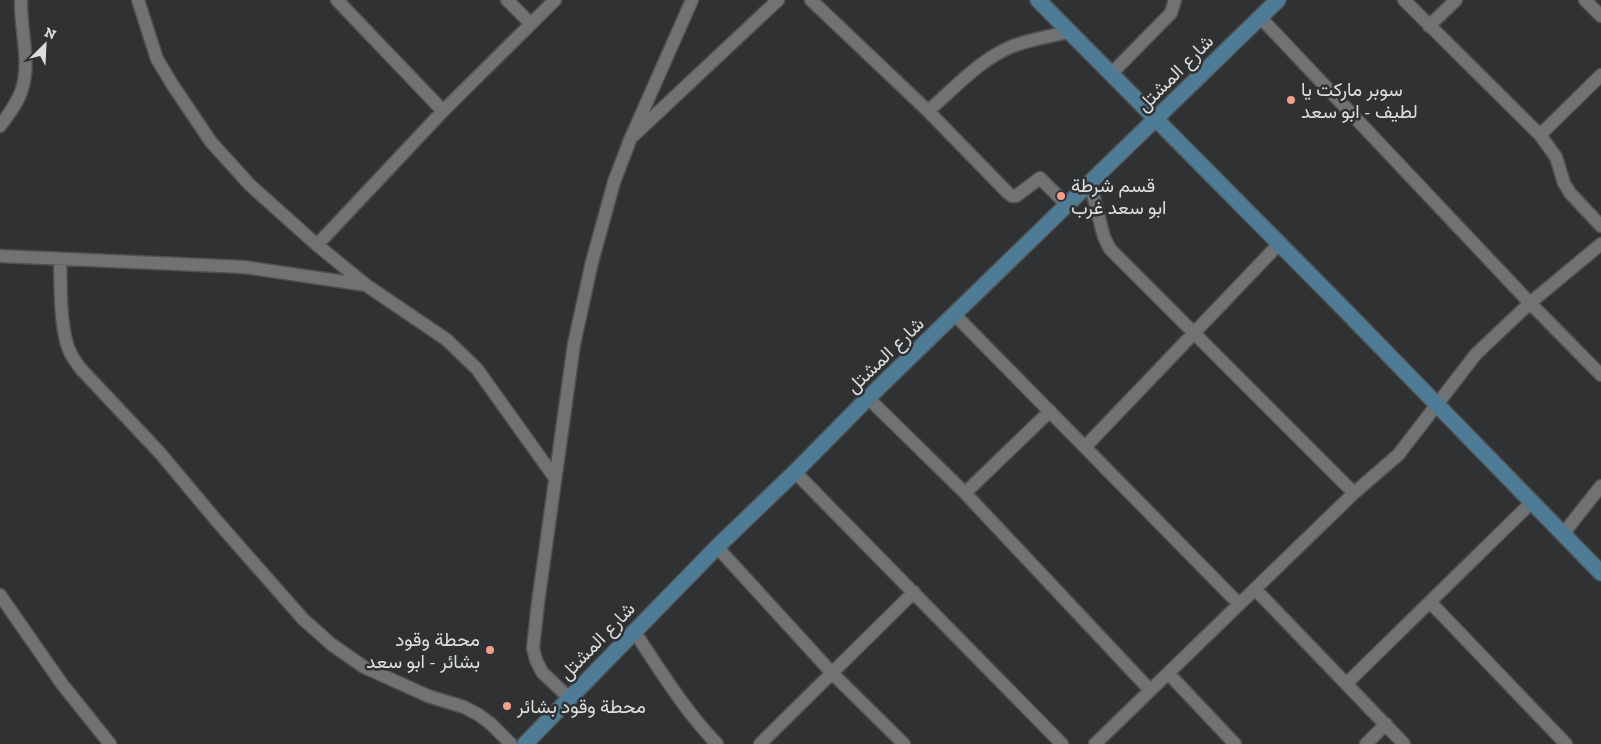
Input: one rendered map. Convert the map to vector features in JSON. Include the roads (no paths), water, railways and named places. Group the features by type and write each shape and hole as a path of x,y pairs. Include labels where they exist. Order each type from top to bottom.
{"street":[{"path":"0,126 22,90 24,76 21,0"},
{"path":"138,0 157,59 211,142 250,185 317,245 366,285 447,340 477,369 555,478"},
{"path":"337,0 443,111"},
{"path":"507,0 531,24"},
{"path":"317,245 443,111 554,0"},
{"path":"569,698 542,672 533,648 574,344 588,280 614,182 630,140 692,0"},
{"path":"630,140 778,0"},
{"path":"811,0 928,111 1012,196 1016,196 1040,178 1068,206"},
{"path":"1111,74 1171,13 1175,0"},
{"name":"شارع المشتل","path":"530,742 569,698 717,547 1278,0"},
{"path":"1404,0 1540,135 1556,157 1564,182 1570,192 1601,226"},
{"path":"1429,26 1456,0"},
{"path":"1585,0 1601,16"},
{"path":"1040,1 1601,573"},
{"path":"1260,17 1601,375"},
{"path":"928,111 982,63 998,53 1027,41 1069,32"},
{"path":"1540,135 1601,75"},
{"path":"0,104 14,105"},
{"path":"1090,183 1104,237 1110,249 1354,493"},
{"path":"1084,447 1279,244"},
{"path":"1095,744 1354,493 1398,455 1476,354 1530,302 1601,244"},
{"path":"0,256 244,267 366,285"},
{"path":"60,259 63,318 66,340 71,355 81,369 160,453 303,619 331,644 364,667 428,696 464,707 491,724 512,744"},
{"path":"955,315 1239,604"},
{"path":"868,398 965,493 1150,690"},
{"path":"965,493 1050,412"},
{"path":"795,472 1062,744"},
{"path":"1563,534 1601,486"},
{"path":"1346,684 1532,502"},
{"path":"717,547 832,673 904,744"},
{"path":"1255,589 1404,744"},
{"path":"760,744 914,592"},
{"path":"0,595 62,684 110,744"},
{"path":"1430,602 1566,744"},
{"path":"634,631 694,716 717,744"},
{"path":"1168,673 1236,744"},
{"path":"1366,744 1386,724"}],"place":[{"name":"سوبر ماركت يا لطيف - ابو سعد","path":"1291,100"},
{"name":"قسم شرطة ابو سعد غرب","path":"1061,196"},
{"name":"محطة وقود بشائر - ابو سعد","path":"490,650"},
{"name":"محطة وقود بشائر","path":"507,706"}]}
